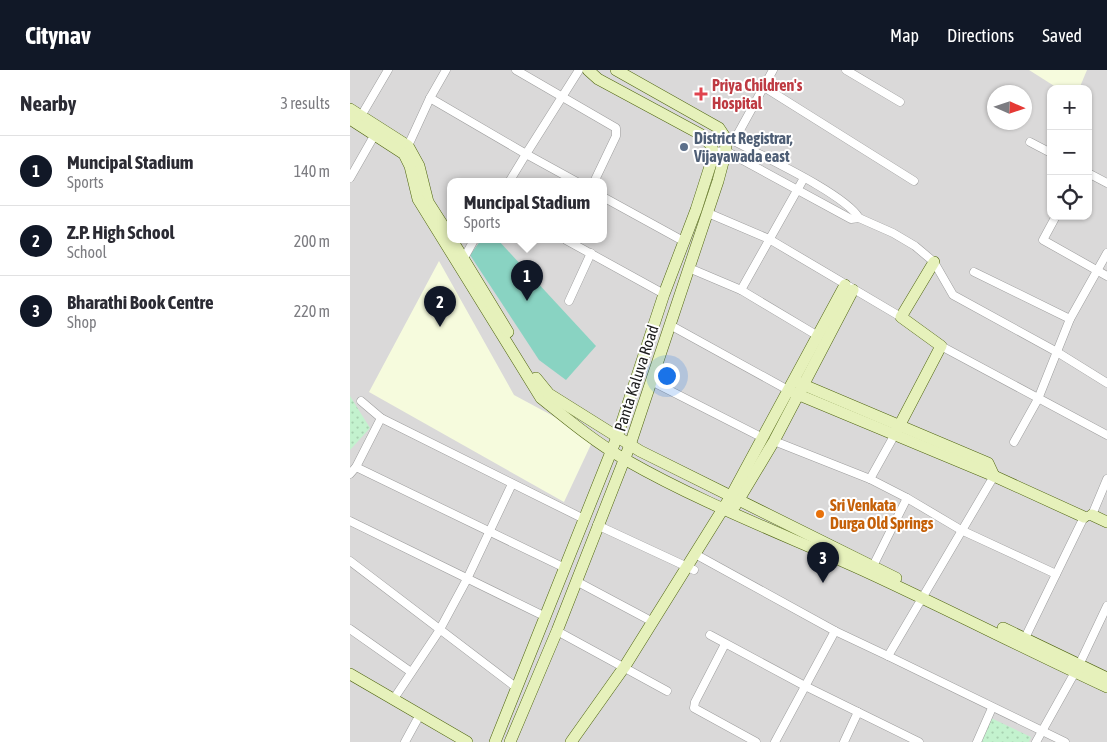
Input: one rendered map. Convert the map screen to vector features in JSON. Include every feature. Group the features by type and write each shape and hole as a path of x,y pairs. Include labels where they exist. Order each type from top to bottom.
{"street":[{"path":"356,118 388,70"},
{"path":"446,70 430,98 406,150 418,199 541,398 624,459 727,510 871,569"},
{"path":"516,70 617,130 596,178"},
{"path":"511,178 579,70"},
{"path":"588,70 598,79 674,119 708,140 730,139"},
{"path":"616,70 708,121 730,139 804,178 854,209 859,218"},
{"path":"730,139 764,88 773,70"},
{"path":"846,70 900,102"},
{"path":"764,88 914,181"},
{"path":"430,98 570,178"},
{"path":"350,109 374,136 406,150"},
{"path":"356,118 406,150 418,166 428,202 447,233"},
{"path":"350,178 374,136"},
{"name":"Panta Kaluva Road","path":"510,742 557,631 630,445 708,213 730,139"},
{"path":"708,140 712,152 726,151 851,219 859,218 893,233 934,262 953,295 1057,352 1107,383"},
{"path":"1030,142 1047,151"},
{"name":"Panta Kaluva Road","path":"495,742 617,437 664,294 685,242 712,152"},
{"path":"1092,175 1107,183"},
{"path":"741,290 804,178"},
{"path":"607,199 685,242"},
{"path":"708,213 769,239 901,317 941,346 1107,435"},
{"path":"1054,220 1043,240 1107,276"},
{"path":"454,243 543,388 630,445 871,569 1076,668 1107,688"},
{"path":"464,258 472,243"},
{"path":"572,243 664,294"},
{"path":"569,301 591,253"},
{"path":"1014,442 1038,398 1070,319 1107,253"},
{"path":"901,317 934,262"},
{"path":"689,268 741,290 818,336"},
{"path":"974,272 1070,319"},
{"path":"796,388 818,336 849,287"},
{"path":"571,742 628,668 653,622 735,498 849,287"},
{"path":"670,325 796,388 897,431 988,463 994,476 1088,516 1107,522"},
{"path":"870,479 941,346"},
{"path":"651,381 768,439 870,479 907,498 961,530 1056,574"},
{"path":"361,401 381,418 584,519"},
{"path":"350,474 381,418"},
{"path":"356,466 565,568"},
{"path":"888,656 994,476"},
{"path":"1022,642 1107,479"},
{"path":"393,700 439,631 467,580 512,484"},
{"path":"871,569 907,498"},
{"path":"350,521 467,580 546,617"},
{"path":"597,525 690,568"},
{"path":"698,556 836,631 1065,742"},
{"path":"350,561 439,631 517,688"},
{"path":"580,742 690,568"},
{"path":"576,582 653,622"},
{"path":"1036,742 1107,607"},
{"path":"350,629 411,672"},
{"path":"557,631 628,668 667,691"},
{"path":"775,742 836,631"},
{"path":"710,635 805,686 919,742"},
{"path":"725,644 695,702 694,708 756,742"},
{"path":"1076,668 1107,678"},
{"path":"350,674 467,742"},
{"path":"350,682 454,742"},
{"path":"977,742 992,708"},
{"path":"844,742 858,712"},
{"path":"405,742 418,720"}],"shaded area":[{"path":"350,70 1107,70 1107,742 350,742"},
{"path":"1029,70 1087,70 1081,85 1053,85"},
{"path":"479,243 501,243 596,346 566,380 539,360 470,255"},
{"path":"439,261 514,395 594,438 564,502 369,392"},
{"path":"350,396 370,428 350,450"},
{"path":"991,718 1031,737 1029,742 980,742"}],"place":[{"name":"Priya Children's Hospital","path":"701,94"},
{"name":"District Registrar, Vijayawada east","path":"684,147"},
{"name":"Muncipal Stadium","path":"527,301"},
{"name":"Z.P. High School","path":"440,327"},
{"name":"Sri Venkata Durga Old Springs","path":"820,514"},
{"name":"Bharathi Book Centre","path":"823,583"}]}
